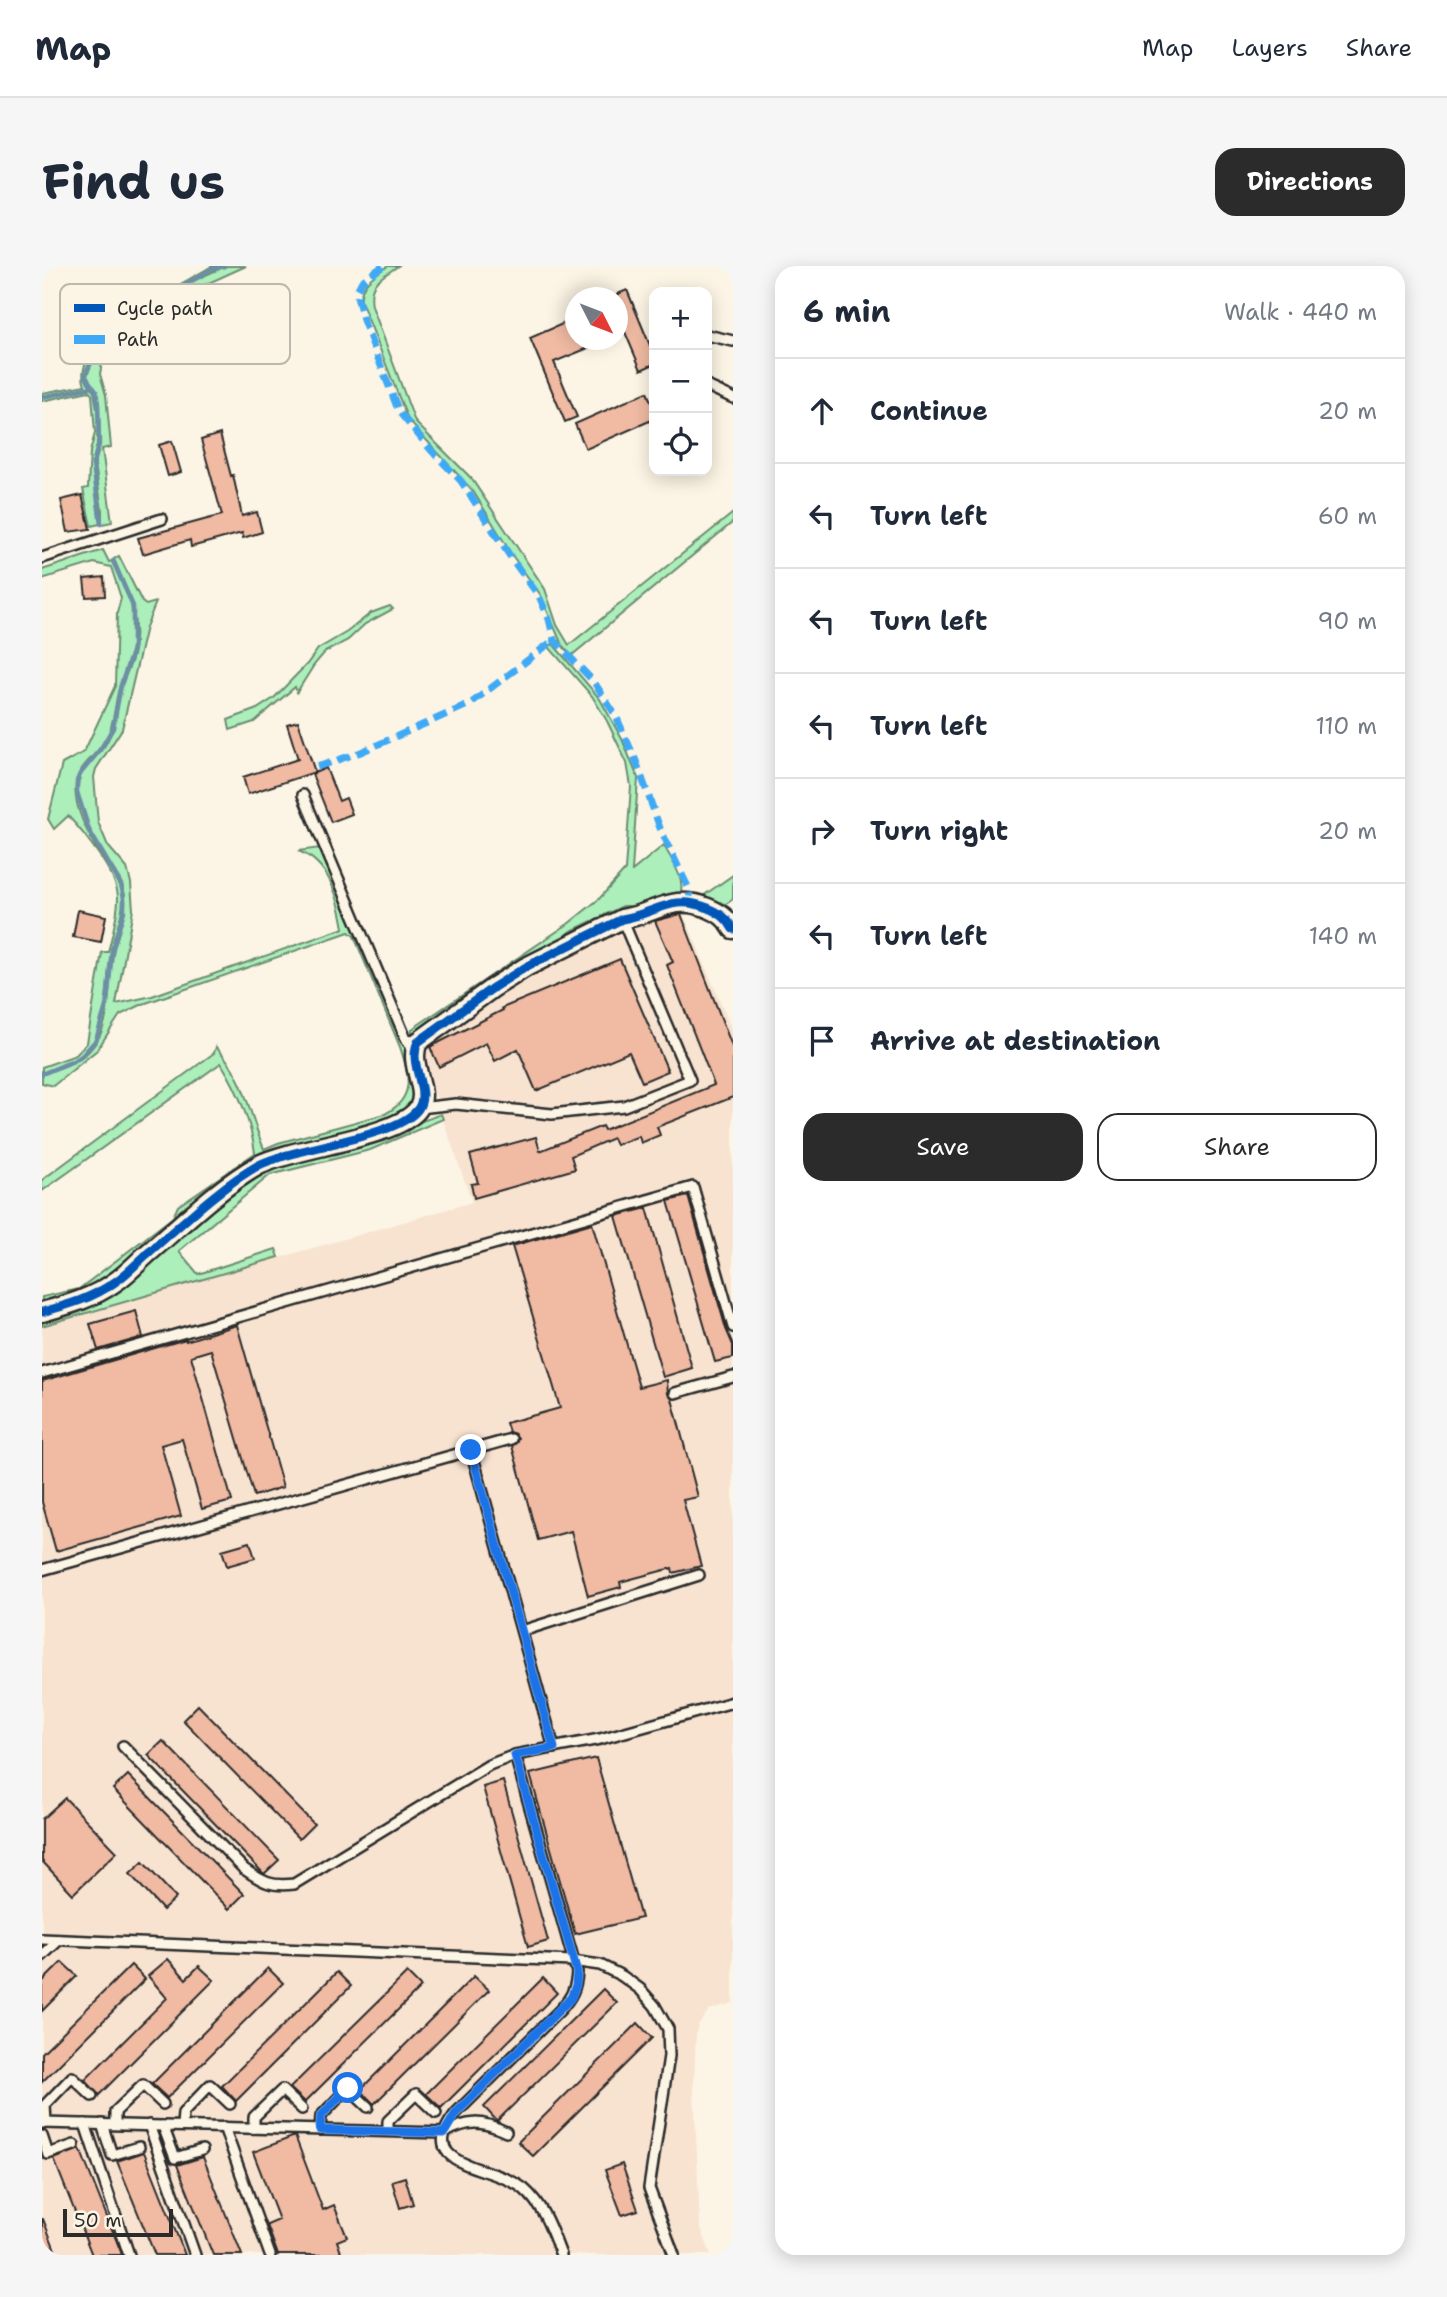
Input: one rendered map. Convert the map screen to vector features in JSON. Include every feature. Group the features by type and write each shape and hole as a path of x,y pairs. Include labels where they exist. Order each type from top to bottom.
{"street":[{"path":"42,1312 80,1301 116,1282 210,1200 262,1164 356,1137 401,1120 419,1108 423,1096 414,1060 414,1050 418,1042 494,986 536,961 622,919 637,917 683,901 727,909 733,929"}],"lane":[{"path":"712,336 733,341"},
{"path":"712,388 733,398"},
{"path":"42,558 162,520"},
{"path":"303,794 406,1039 414,1050"},
{"path":"419,1108 456,1104 552,1114 624,1106 690,1080 622,919"},
{"path":"42,1373 694,1187 733,1327"},
{"path":"676,1393 733,1377"},
{"path":"42,1570 511,1439"},
{"path":"471,1450 554,1748"},
{"path":"522,1631 699,1575"},
{"path":"123,1746 244,1869 260,1880 278,1886 294,1884 489,1765 515,1755 600,1739 733,1702"},
{"path":"515,1755 577,1972 576,1985 571,1998 456,2113 444,2133 443,2148 457,2162 502,2177 523,2189 540,2206 561,2255"},
{"path":"42,1939 572,1961 600,1965 622,1976 640,1989 655,2006 668,2029 669,2056 649,2188 674,2255"},
{"path":"42,1956 59,1940"},
{"path":"92,2096 72,2077 45,2105 44,2123 444,2133 461,2123 478,2122 506,2132"},
{"path":"115,2124 115,2112 143,2085 163,2104"},
{"path":"182,2126 183,2113 210,2085 230,2104"},
{"path":"320,2130 321,2116 348,2088 368,2107"},
{"path":"254,2128 254,2117 282,2090 302,2109"},
{"path":"388,2131 388,2121 416,2094 436,2113"},
{"path":"85,2124 130,2255"},
{"path":"102,2124 113,2155 139,2147"},
{"path":"149,2125 195,2255"},
{"path":"163,2126 175,2158 202,2150"},
{"path":"224,2127 270,2255"},
{"path":"42,2136 48,2154 74,2145"}],"shaded area":[{"path":"680,905 733,1032 733,2003 709,2010 698,2025 694,2086 700,2226 711,2255 42,2255 42,1326 472,1202 421,1048 557,954"}],"green space":[{"path":"212,266 220,266 209,270 181,284"},
{"path":"227,266 246,266 206,284 188,284"},
{"path":"388,266 398,266 374,286 372,306 415,422 471,478 545,589 557,625 569,645 733,513 733,522 571,656 562,645 540,594 514,558 473,491 408,420 361,301 365,284"},
{"path":"92,364 102,364 100,374 106,395 111,447 102,449 112,522 102,524 95,464 100,445 99,404 96,391 87,376"},
{"path":"85,377 91,387 42,396 42,393 85,385"},
{"path":"91,388 98,415 97,444 92,464 100,524 91,526 83,489 88,488 90,452 95,433 92,395 89,391 42,401 42,398"},
{"path":"103,550 109,562 112,561 130,599 133,617 132,646 109,733 80,771 75,792 87,831 120,884 123,901 111,951 104,1014 96,1038 79,1056 42,1073 42,1067 76,1055 87,1043 102,952 108,952 116,919 117,889 99,855 68,816 54,829 48,819 62,764 84,752 115,686 117,613 121,598 111,567 94,563 42,579 42,570"},
{"path":"119,556 142,602 146,605 156,602 146,627 122,729 96,769 94,777 98,822 108,846 127,868 131,883 133,910 116,1004 152,996 344,928 331,882 318,863 298,851 320,848 409,1053 413,1092 412,1101 404,1111 377,1124 295,1147 113,1277 80,1293 42,1304 42,1297 79,1289 173,1217 178,1206 255,1153 242,1106 221,1063 42,1191 42,1180 214,1053 216,1047 240,1083 264,1149 385,1114 401,1101 408,1085 400,1047 354,936 349,932 143,1004 120,1015 97,1050 53,1086 42,1083 42,1075 79,1059 89,1051 103,1029 114,949 125,911 125,895 121,883 90,831 78,795 82,774 110,736 120,691 133,656 134,618 114,559"},
{"path":"390,606 393,609 365,624 348,640 325,652 297,692 295,687 254,722 230,730 228,720 257,709 274,698 318,649 347,632 371,613"},
{"path":"553,644 600,699 622,739 638,778 632,871 664,845 678,872 681,892 678,898 638,912 629,906 623,906 573,930 412,1038 412,1029 568,924 599,899 625,870 631,786 627,763 592,696 548,646"},
{"path":"733,875 733,899 717,905 700,898"},
{"path":"441,1114 443,1119 370,1150 270,1175 179,1251 198,1274 276,1249 279,1257 42,1326 42,1314 98,1299 262,1169 387,1134"}],"building":[{"path":"628,292 649,343 649,366 641,370 628,339"},
{"path":"565,323 565,350 583,350 554,362 577,417 565,422 530,338"},
{"path":"647,392 649,397 649,421 586,449 575,424"},
{"path":"220,434 242,516 257,512 262,532 243,538 242,533 191,547 190,540 143,554 138,538 222,515 201,440"},
{"path":"172,441 181,472 168,476 159,445"},
{"path":"82,495 90,529 68,532 61,500"},
{"path":"104,577 105,596 86,597 84,579"},
{"path":"298,721 315,772 248,794 243,777 298,759 287,724"},
{"path":"326,768 339,801 346,798 352,814 331,822 312,774"},
{"path":"78,910 106,916 101,942 73,937"},
{"path":"681,914 733,1049 733,1097 657,1127 660,1135 641,1143 639,1136 616,1145 613,1138 571,1156 575,1169 474,1198 471,1184 478,1183 470,1155 536,1137 540,1151 602,1126 604,1130 714,1085 667,965 673,962 655,921"},
{"path":"620,959 668,1071 642,1082 629,1052 536,1091 518,1049 495,1061 486,1043 439,1067 430,1047 503,1010 502,1008"},
{"path":"688,1196 733,1345 733,1358 715,1362 668,1201"},
{"path":"647,1208 692,1368 663,1377 616,1216"},
{"path":"592,1223 639,1387 667,1380 668,1394 672,1399 698,1497 683,1500 701,1566 673,1573 672,1568 620,1582 621,1587 588,1596 571,1531 538,1540 512,1446 518,1438 509,1432 506,1423 560,1408 512,1246"},
{"path":"136,1311 143,1337 98,1350 90,1324"},
{"path":"237,1325 283,1487 254,1496 211,1350 191,1356 232,1501 202,1509 182,1439 161,1445 181,1516 56,1551 42,1502 42,1381"},
{"path":"250,1542 255,1558 227,1566 222,1550"},
{"path":"198,1705 314,1824 299,1839 183,1720"},
{"path":"163,1741 279,1860 264,1874 148,1755"},
{"path":"596,1758 641,1918 575,1934 530,1774"},
{"path":"128,1775 244,1894 229,1909 113,1789"},
{"path":"503,1781 548,1941 528,1947 483,1787"},
{"path":"65,1798 117,1852 73,1894 42,1861 42,1819"},
{"path":"143,1862 176,1898 163,1910 130,1874"},
{"path":"168,1959 186,1979 199,1966 214,1980 99,2095 85,2080 167,1998 148,1976"},
{"path":"62,1962 77,1976 42,2011 42,1982"},
{"path":"131,1965 145,1979 42,2082 42,2053"},
{"path":"268,1968 283,1983 167,2098 152,2084"},
{"path":"337,1972 351,1986 236,2101 222,2086"},
{"path":"407,1973 421,1987 305,2102 290,2088"},
{"path":"474,1976 489,1990 374,2104 360,2090"},
{"path":"543,1978 557,1993 441,2108 426,2094"},
{"path":"603,1989 617,2003 497,2121 484,2107"},
{"path":"638,2023 652,2038 533,2156 518,2142"},
{"path":"295,2136 323,2210 334,2205 347,2237 337,2241 342,2255 278,2255 267,2225 279,2220 253,2152"},
{"path":"80,2149 122,2255 92,2255 54,2159"},
{"path":"144,2152 185,2255 155,2255 117,2161"},
{"path":"203,2157 242,2255 213,2255 177,2165"},
{"path":"622,2164 638,2210 622,2215 605,2170"},
{"path":"405,2177 413,2204 400,2208 392,2181"},
{"path":"43,2219 57,2255 42,2255"}],"waterway":[{"path":"185,284 212,269 224,266"},
{"path":"91,364 85,376 96,391 98,404 99,444 93,464 101,524"},
{"path":"42,397 92,387"},
{"path":"42,1074 80,1058 96,1040 107,1003 112,950 124,911 121,885 89,830 77,792 80,774 100,750 113,728 121,685 133,649 133,606 113,561"}],"marked path":[{"path":"383,266 362,281 356,292 363,320 399,412 461,481 539,596 554,640 594,682 616,716 636,761 660,828 688,887 691,902"},
{"path":"317,767 361,752 470,704 554,640"}],"cycle path":[{"path":"42,1312 71,1304 107,1288 215,1195 259,1165 368,1135 407,1119 418,1109 421,1102 421,1086 415,1059 418,1042 526,967 622,919 674,904 695,904 708,908 723,916 733,929"}],"route":[{"path":"348,2088 321,2116 320,2130 444,2133 456,2113 571,1998 576,1985 577,1972 515,1755 554,1748 471,1450"}]}
